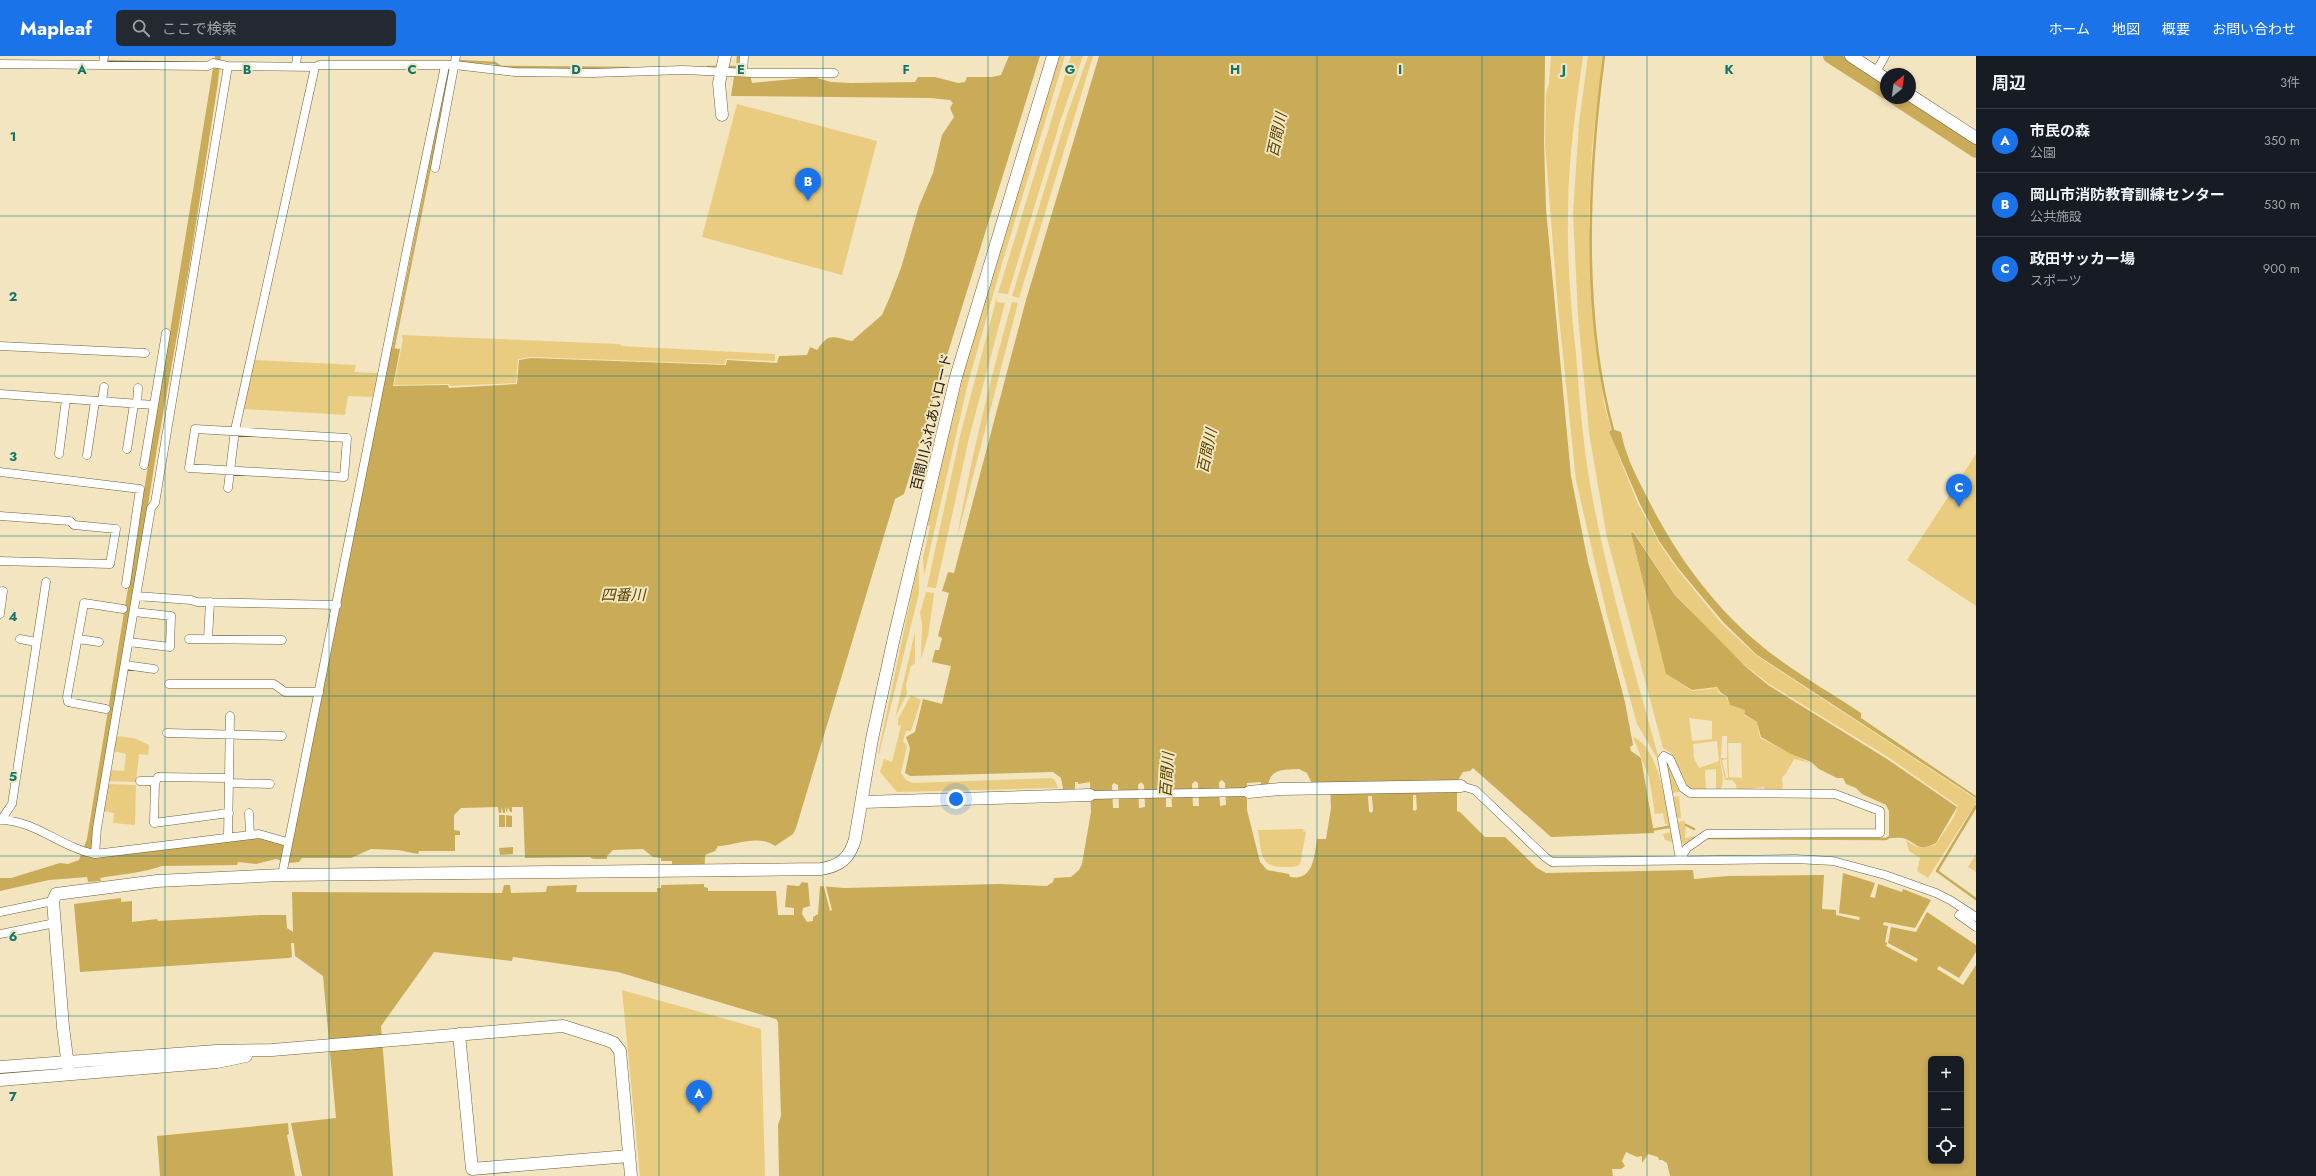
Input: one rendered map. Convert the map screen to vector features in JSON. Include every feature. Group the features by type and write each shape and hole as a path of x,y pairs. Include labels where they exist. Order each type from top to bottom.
{"street":[{"path":"103,65 104,56"},
{"path":"296,66 297,56"},
{"path":"282,875 287,843 450,66 456,56"},
{"path":"722,115 719,83 726,56"},
{"path":"739,72 744,56"},
{"name":"百間川ふれあいロード","path":"53,901 56,894 133,884 282,875 821,869 838,865 847,857 853,846 863,802 872,738 950,400 974,313 1053,56"},
{"path":"1851,56 1880,75"},
{"path":"1883,68 1885,56"},
{"path":"95,854 97,828 151,508 155,503 221,62"},
{"path":"0,64 208,66 221,62 315,67 319,64 450,66 479,67 487,71 515,72 593,73 722,71 834,73"},
{"path":"228,488 234,430 315,67"},
{"path":"1916,99 1976,138"},
{"path":"434,143 435,168"},
{"path":"144,465 166,332"},
{"path":"0,346 145,354"},
{"path":"87,455 99,401 104,387"},
{"path":"127,449 138,388"},
{"path":"0,394 154,405"},
{"path":"59,454 66,399"},
{"path":"195,429 234,430 347,438 344,477 229,471 189,468 195,429"},
{"path":"0,472 140,489 126,584"},
{"path":"0,516 70,521 74,526 116,529 110,564 0,561"},
{"path":"46,582 12,804 0,820 21,823 83,851 95,854 259,834 287,843"},
{"path":"0,614 3,591"},
{"path":"136,596 210,602 337,605"},
{"path":"208,639 210,602"},
{"path":"106,709 68,702 84,603 123,609"},
{"path":"129,642 170,647 171,616 134,612"},
{"path":"20,639 36,642"},
{"path":"78,639 99,642"},
{"path":"188,639 282,640"},
{"path":"125,665 154,669"},
{"path":"169,684 274,684 285,692 319,692"},
{"path":"228,838 230,716"},
{"path":"167,733 282,736"},
{"path":"1664,756 1670,759 1682,788 1690,793 1835,794 1880,811 1880,833 1707,834 1687,848 1680,859 1662,758 1664,756"},
{"path":"229,813 154,823 156,781 158,777 229,780 270,784"},
{"path":"140,781 156,781"},
{"path":"863,802 1249,792 1328,788 1461,786 1475,790 1552,862 1680,859 1795,859 1839,862 1936,893 1950,900 1976,917"},
{"path":"249,812 250,835"},
{"path":"0,912 53,901 68,1068"},
{"path":"1959,915 1976,927"},
{"path":"0,934 55,923"},
{"path":"0,1080 68,1068 216,1051 272,1050 563,1026 614,1043 621,1053 631,1176"},
{"path":"459,1034 472,1169 531,1171 629,1156"},
{"path":"0,1067 68,1068"}],"shaded area":[{"path":"1056,56 1065,56 1003,260 968,383 924,576 923,558 930,526 927,525 949,418"},
{"path":"1071,56 1083,56 1060,122 1008,294 998,293"},
{"path":"1088,56 1093,56 1019,298 1012,296 1067,115"},
{"path":"1551,56 1583,56 1575,115 1568,194 1571,302 1582,428 1588,472 1602,546 1620,619 1660,763 1637,724 1607,615 1576,480 1558,307 1545,145 1546,94 1549,83"},
{"path":"1588,56 1603,56 1592,147 1589,221 1596,336 1604,404 1611,429 1609,432 1638,504 1659,543 1677,569 1722,624 1757,656 1976,799 1976,803 1928,878 1917,871 1920,858 1909,851 1906,840 1917,847 1927,847 1936,844 1954,817 1958,806 1888,757 1769,684 1747,667 1721,643 1675,594 1633,531 1631,533 1666,674 1692,691 1717,688 1720,694 1726,696 1730,705 1745,710 1744,715 1757,722 1760,738 1810,763 1794,759 1785,775 1782,777 1783,791 1770,792 1763,787 1737,791 1736,784 1732,780 1725,780 1720,758 1723,784 1719,791 1689,791 1680,776 1671,753 1663,748 1607,538 1589,433 1578,316 1573,213 1579,123","holes":["1689,718 1712,721 1712,739 1692,741","1722,736 1727,736 1727,758 1721,758","1717,741 1719,761 1699,768 1694,758 1693,744","1728,743 1741,743 1742,778 1729,777","1727,759 1728,778 1726,778 1722,760","1716,769 1716,789 1706,790 1705,770"]},
{"path":"737,104 877,141 842,275 702,237"},
{"path":"997,297 997,302 1005,303 969,438 936,588 927,587 960,436"},
{"path":"1012,302 1018,303 957,538 968,478 996,361"},
{"path":"401,335 619,344 622,346 775,354 775,361 726,359 725,364 531,357 518,359 516,383 450,386 449,384 394,385 403,339"},
{"path":"254,360 356,365 354,372 378,373 373,397 348,396 345,415 244,409"},
{"path":"1976,454 1976,606 1907,560"},
{"path":"919,559 919,593 878,754"},
{"path":"926,592 934,593 928,636 921,659 922,624 920,613"},
{"path":"915,632 915,663 911,666 906,685 907,693 895,718"},
{"path":"911,695 921,700 911,731 906,731 903,741 907,746 901,773 906,780 913,783 1051,778 1055,780 1058,788 897,792 880,772 884,759 892,762 901,726 898,725 898,719"},
{"path":"115,736 134,738 149,745 148,755 139,754 136,782 107,781 109,770 124,771 126,754 113,751"},
{"path":"1633,737 1642,743 1649,752 1655,764 1664,792 1670,829 1668,829 1667,824 1665,824 1663,813 1655,814 1649,777"},
{"path":"1671,765 1681,792 1672,793 1667,766"},
{"path":"107,784 136,785 135,825 113,823 114,813 103,811"},
{"path":"1679,796 1681,818 1676,818 1673,797"},
{"path":"1684,821 1686,824 1685,838 1700,835 1685,845 1680,841 1676,822"},
{"path":"1304,829 1303,831 1306,832 1300,864 1293,867 1276,867 1270,865 1266,861 1261,851 1258,830"},
{"path":"1671,832 1672,842 1665,840 1663,834"},
{"path":"1976,854 1976,872 1968,867"},
{"path":"622,990 761,1029 765,1176 640,1176"}],"water":[{"path":"215,56 221,56 217,89 189,268 157,448 93,856 261,836 290,845 323,691 391,348 400,349 393,386 448,385 449,388 517,384 519,360 531,358 726,365 727,360 777,363 779,356 807,355 810,347 817,350 828,338 835,337 852,341 882,315 889,299 901,268 919,206 933,173 942,135 954,117 950,108 953,103 950,100 931,98 731,96 734,77 750,75 752,83 814,77 831,82 851,83 915,82 918,77 935,77 958,83 965,82 967,77 992,77 1001,75 1009,56 1040,56 904,494 895,499 796,828 793,834 775,846 762,841 747,841 718,846 715,851 705,855 704,887 708,888 708,891 776,891 778,915 794,915 794,908 785,907 787,885 799,886 802,882 808,883 810,906 803,908 802,914 807,922 813,921 813,917 818,914 820,886 844,888 999,884 1047,886 1053,882 1054,878 1071,877 1079,870 1082,864 1091,812 1090,782 1078,784 1078,782 1075,782 1075,789 1063,789 1061,778 1053,772 910,776 905,773 910,748 906,737 915,732 923,699 942,704 951,666 932,662 935,650 939,650 942,638 938,636 949,593 942,591 948,572 954,573 1026,300 1099,56 1545,56 1544,143 1546,209 1571,476 1588,562 1625,702 1633,745 1630,747 1631,751 1641,758 1654,833 1551,837 1473,768 1470,771 1463,772 1457,782 1457,811 1460,812 1485,837 1505,837 1537,868 1546,873 1693,870 1694,879 1728,876 1824,875 1822,909 1836,910 1836,915 1859,920 1860,917 1839,913 1843,873 1875,883 1870,897 1875,898 1878,884 1902,892 1903,889 1931,900 1915,928 1884,922 1883,925 1888,926 1885,942 1887,943 1886,946 1916,962 1918,959 1888,943 1891,927 1916,932 1927,912 1976,945 1976,952 1959,978 1939,966 1937,969 1963,985 1976,965 1976,1176 1670,1176 1667,1163 1659,1160 1658,1157 1648,1154 1642,1163 1642,1156 1637,1157 1626,1152 1622,1161 1625,1166 1621,1169 1612,1169 1613,1176 779,1176 778,1125 781,1116 778,1022 776,1019 618,972 513,957 512,961 434,952 381,1026 393,1176 302,1176 291,1123 336,1118 323,976 295,956 294,943 291,943 292,957 289,958 80,972 74,904 121,898 121,902 132,901 132,922 157,919 158,921 286,915 287,928 293,932 292,892 502,893 504,885 510,885 511,893 546,892 547,886 577,885 576,892 657,892 657,888 661,888 661,858 653,857 643,849 613,850 607,856 607,859 593,859 590,857 525,858 523,807 512,807 512,812 510,812 508,807 507,813 505,807 505,813 503,813 502,807 501,813 499,813 498,807 461,808 454,815 454,830 460,831 460,835 455,835 455,851 419,851 418,854 398,850 371,849 351,858 302,858 299,862 289,863 276,859 256,864 238,862 237,865 162,866 140,872 100,878 101,881 88,882 87,877 49,880 0,891 0,878 11,878 60,863 68,864 79,860 87,839","holes":["1299,769 1307,773 1312,784 1330,784 1331,808 1326,839 1317,839 1311,866 1304,875 1290,877 1289,874 1267,870 1260,862 1247,810 1247,783 1261,782 1261,785 1268,785 1272,775 1275,773 1283,770","1222,780 1225,783 1226,805 1220,806 1219,782","1195,781 1198,783 1199,806 1193,806 1192,784","1141,782 1144,785 1145,807 1139,808 1138,785","1168,782 1171,784 1172,807 1166,807 1166,784","1114,783 1118,785 1119,808 1113,808 1112,785","1413,795 1416,795 1417,809 1415,811 1413,810","1368,796 1372,796 1373,811 1371,813 1369,811"]},
{"path":"1612,429 1621,432 1630,461 1651,505 1676,549 1706,590 1723,609 1760,644 1780,660 1861,713 1861,718 1976,796 1976,798 1757,655 1723,622 1678,568 1659,541 1640,504 1609,432"},
{"path":"1633,532 1675,595 1746,667 1768,685 1887,759 1957,807 1936,843 1926,847 1919,847 1904,838 1889,838 1889,811 1886,805 1862,794 1856,788 1846,784 1843,778 1837,778 1819,769 1811,762 1791,754 1761,737 1757,722 1744,714 1745,710 1730,705 1727,696 1721,693 1717,687 1692,690 1666,674 1631,533"},
{"path":"499,815 505,815 505,827 499,827"},
{"path":"506,815 512,816 512,827 506,827"},
{"path":"513,847 513,854 500,855 499,848"},
{"path":"288,1123 289,1134 287,1135 295,1176 160,1176 157,1136"}],"pier":[{"path":"660,861 672,861 672,865 704,865 705,884 661,885"},
{"path":"823,883 825,883 832,910 830,911"}],"waterway":[{"path":"737,71 738,56"},
{"path":"1604,56 1594,149 1590,244 1596,339 1603,385 1613,430"},
{"path":"1830,56 1880,88"},
{"path":"458,61 495,63 501,67 629,68"},
{"path":"708,67 718,67"},
{"path":"730,67 737,67"},
{"path":"393,350 449,73"},
{"path":"1904,104 1976,151"},
{"path":"1976,806 1937,871 1976,899"},
{"path":"1686,825 1694,829"},
{"path":"1651,830 1668,827"},
{"path":"1706,838 1886,839 1891,836"}],"place":[{"name":"岡山市消防教育訓練センター","path":"808,201"},
{"name":"政田サッカー場","path":"1959,507"},
{"name":"市民の森","path":"699,1113"}],"water label":[{"name":"百間川","path":"1277,135"},
{"name":"百間川","path":"1207,451"},
{"name":"四番川","path":"623,595"},
{"name":"百間川","path":"1167,775"}]}
